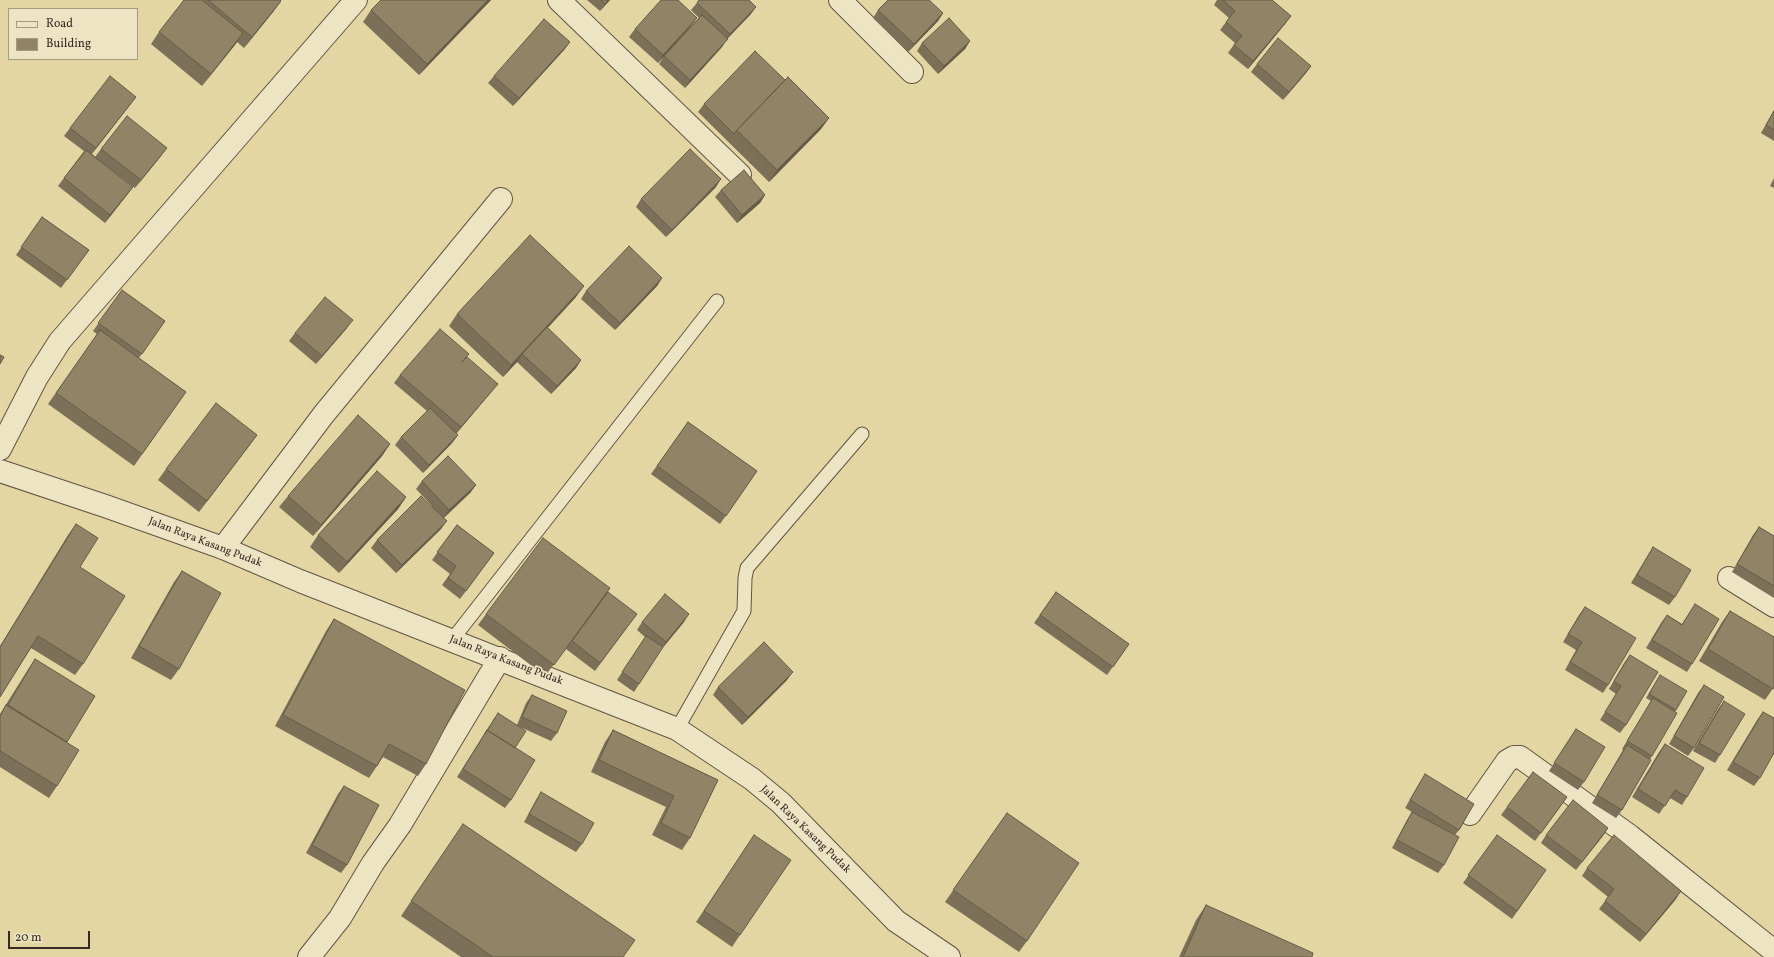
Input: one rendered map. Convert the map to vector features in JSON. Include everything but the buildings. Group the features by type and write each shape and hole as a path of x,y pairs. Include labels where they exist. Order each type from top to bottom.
{"street":[{"path":"0,450 37,377 60,341 356,0"},
{"path":"558,0 740,175"},
{"path":"840,0 912,72"},
{"path":"223,548 324,414 501,199"},
{"name":"Jalan Raya Kasang Pudak","path":"0,471 108,507 223,548 300,581 500,658 677,729 758,784 781,803 896,921 949,957"},
{"path":"1729,578 1774,606"},
{"path":"309,957 340,918 373,863 400,825 500,658"},
{"path":"1470,814 1507,761 1514,757 1520,757 1630,836 1774,951"}],"lane":[{"path":"452,640 717,302"},
{"path":"677,729 744,611 745,578 747,568 862,434"}]}
